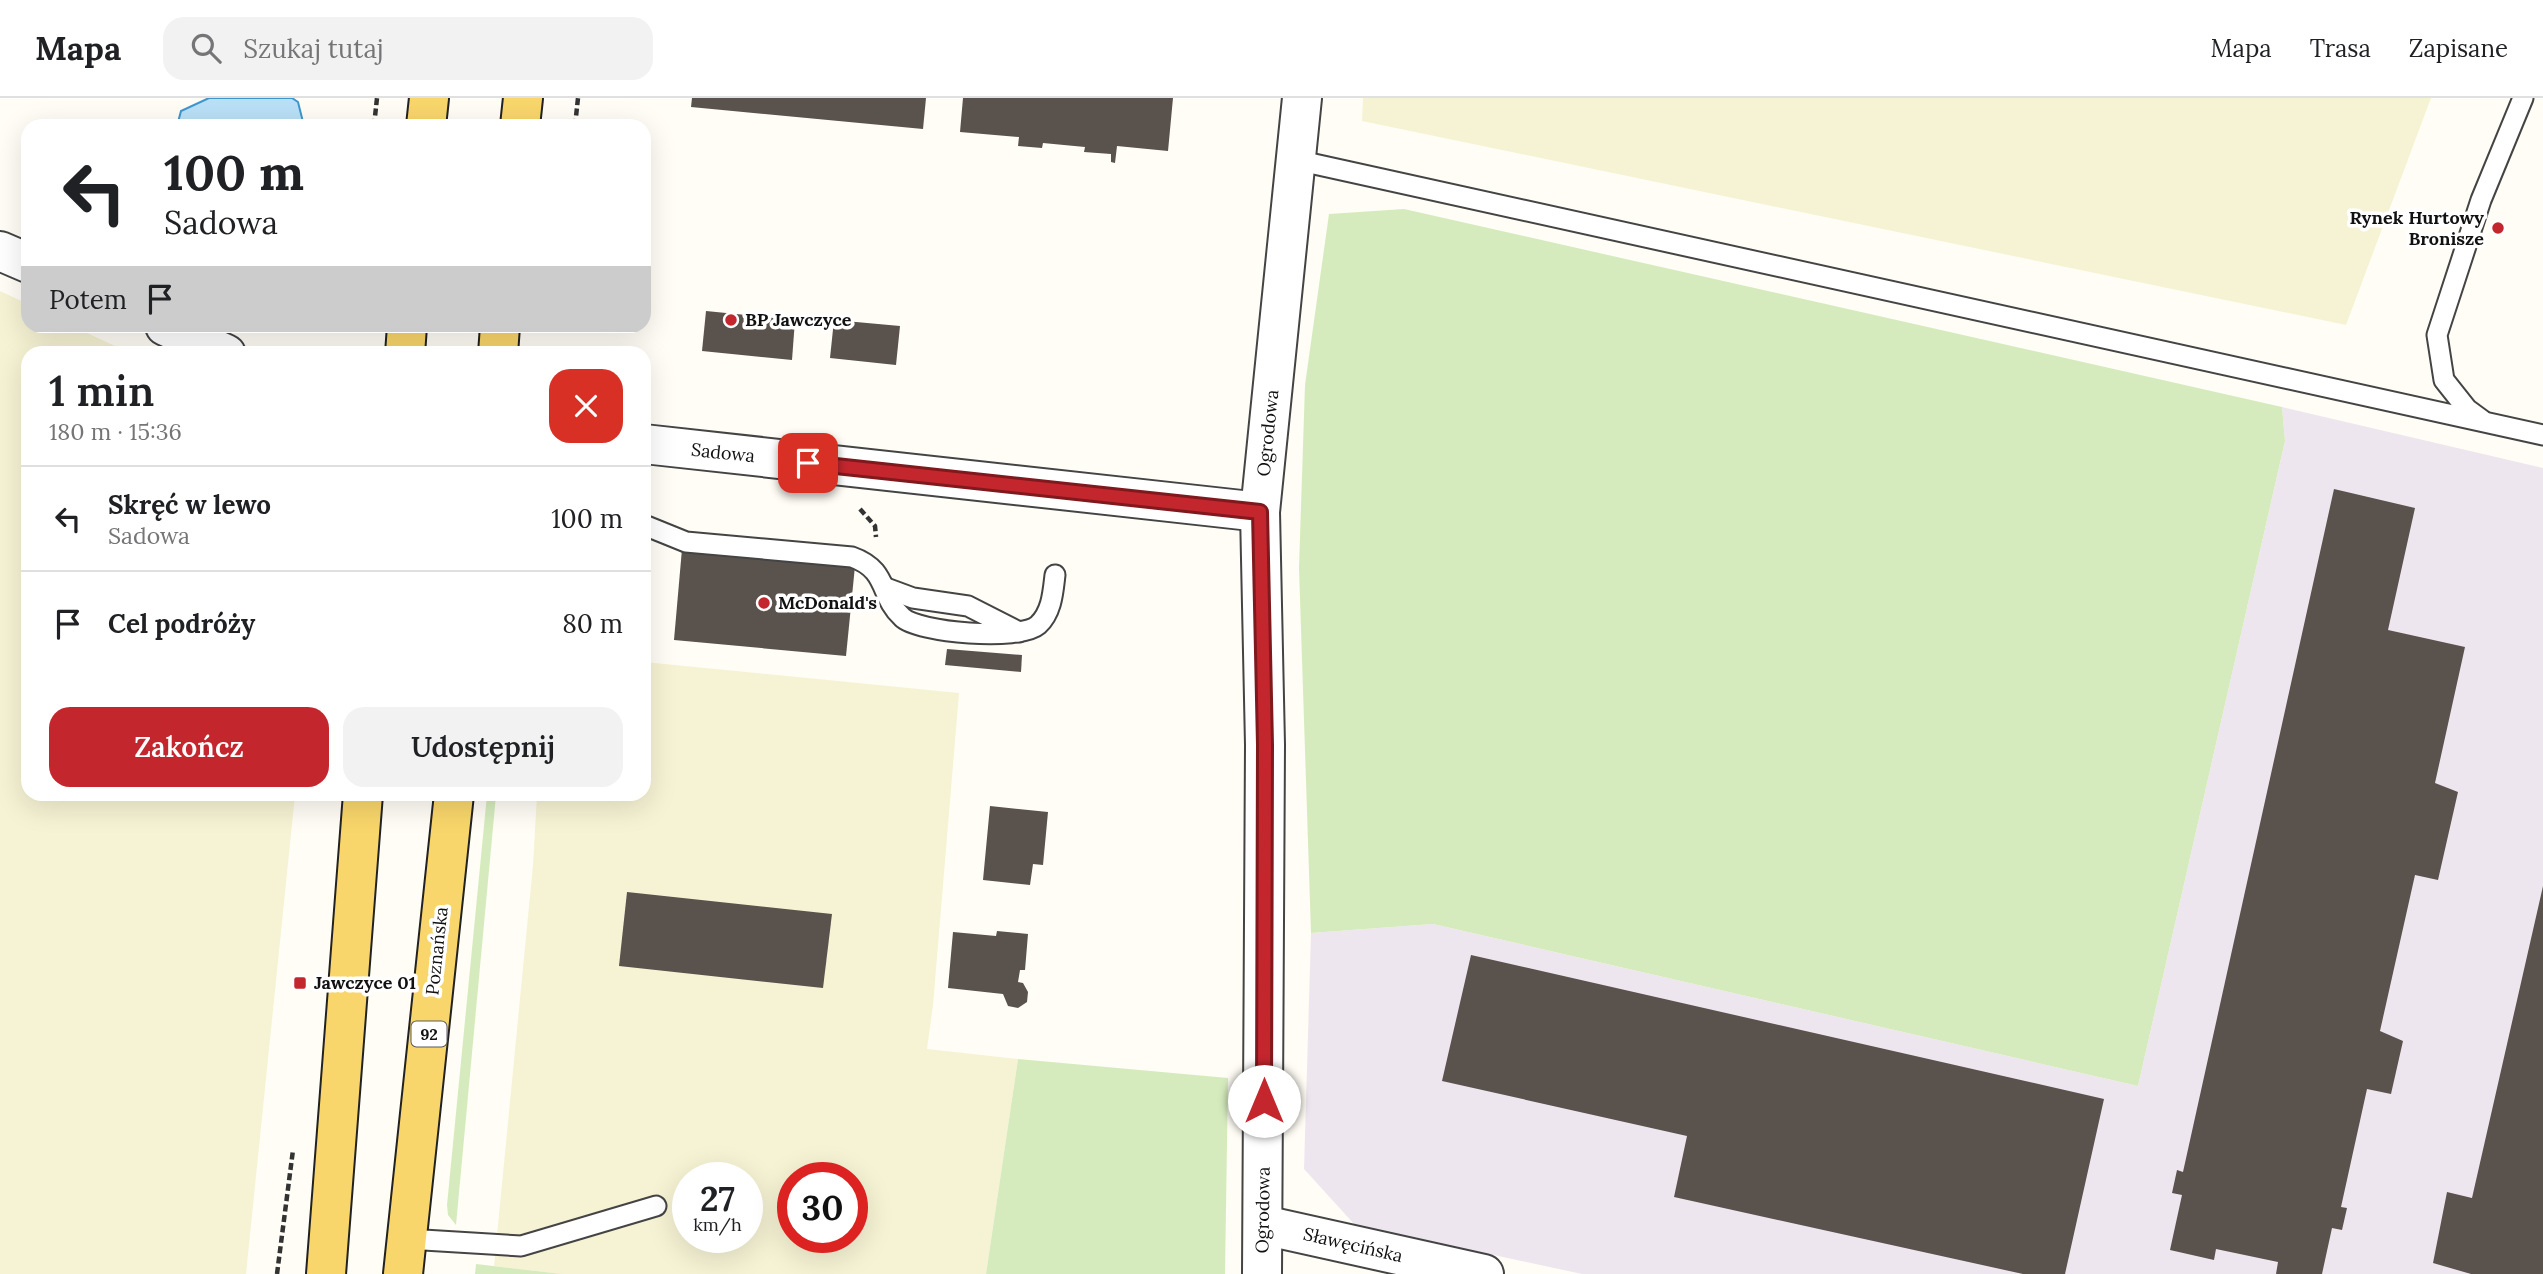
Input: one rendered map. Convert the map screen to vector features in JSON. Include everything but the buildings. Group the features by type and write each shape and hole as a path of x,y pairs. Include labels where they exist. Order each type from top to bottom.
{"main road":[{"path":"427,119 429,98"},
{"path":"521,119 523,98"},
{"path":"326,1274 362,801"},
{"name":"Poznańska","path":"405,1257 453,801"}],"street":[{"name":"Ogrodowa","path":"1262,1274 1265,745 1260,512 1302,98"},
{"path":"0,251 21,260"},
{"path":"180,333 209,346"},
{"name":"Sadowa","path":"651,445 1260,512"},
{"name":"Sławęcińska","path":"1263,1225 1484,1274"}],"lane":[{"path":"2486,422 2467,409 2444,380 2437,335 2480,200 2523,98"},
{"path":"1296,159 2543,435"},
{"path":"651,528 686,542 852,557 870,565 886,588 892,605 903,619 918,627 1001,634 1020,632 1037,626 1048,612 1055,575"},
{"path":"886,588 914,598 968,606 1020,632"},
{"path":"405,1257 521,1246 656,1206"}],"path":[{"path":"375,119 377,98"},
{"path":"576,119 578,98"}],"shaded area":[{"path":"1363,98 2431,98 2346,325 1362,121"},
{"path":"0,291 21,301 21,333 87,333 115,346 21,346 21,801 294,801 246,1274 0,1274"},
{"path":"2282,407 2543,468 2543,1274 1582,1274 1355,1225 1304,1169 1311,933 1433,924 2138,1086 2285,441"},
{"path":"651,663 959,693 927,1049 1018,1059 986,1274 562,1274 494,1266 533,865 537,801 651,801"}],"green space":[{"path":"1404,209 2282,407 2285,441 2138,1086 1433,924 1311,933 1299,568 1305,385 1329,214"},
{"path":"486,801 495,801 456,1225 448,1215"},
{"path":"1018,1059 1228,1078 1225,1274 986,1274"},
{"path":"476,1264 562,1274 475,1274"}],"water":[{"path":"209,98 292,98 298,102 302,119 179,119 181,111"}],"place":[{"name":"Rynek Hurtowy Bronisze","path":"2498,228"},
{"name":"BP Jawczyce","path":"731,320"},
{"name":"McDonald's","path":"764,603"},
{"name":"Jawczyce 01","path":"300,983"}],"route":[{"path":"808,463 1260,512 1265,745 1264,1101"}]}
